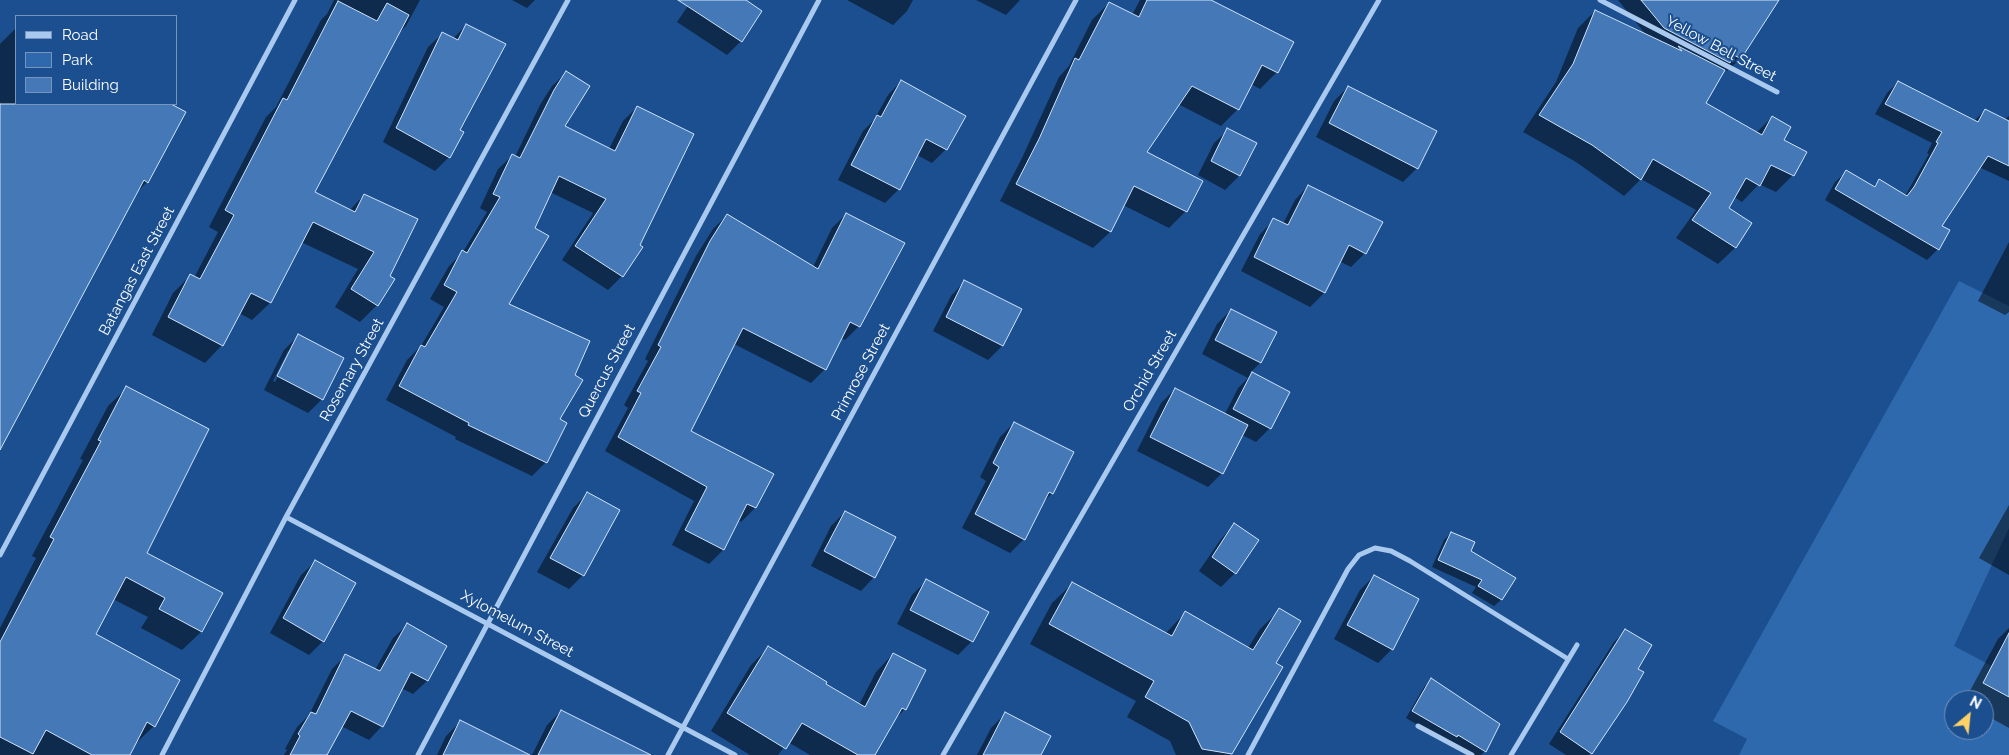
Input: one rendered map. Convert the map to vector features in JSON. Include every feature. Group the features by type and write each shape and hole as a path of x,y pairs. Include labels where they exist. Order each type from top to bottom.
{"street":[{"name":"Batangas East Street","path":"0,555 295,0"},
{"name":"Rosemary Street","path":"162,755 286,517 568,0"},
{"name":"Quercus Street","path":"418,755 819,0"},
{"name":"Primrose Street","path":"668,755 1076,0"},
{"name":"Orchid Street","path":"943,755 1379,0"},
{"name":"Yellow Bell Street","path":"1600,0 1777,92"},
{"name":"Xylomelum Street","path":"286,517 735,755"},
{"path":"1248,755 1348,569 1359,555 1375,548 1391,551 1410,561 1568,659"},
{"path":"1511,755 1577,645"},
{"path":"1418,726 1472,755"}],"green space":[{"path":"1959,281 2009,306 2009,528 1954,646 2009,675 2009,755 1739,755 1747,739 1713,721"}],"building":[{"path":"678,0 746,0 762,11 742,42"},
{"path":"1147,0 1211,0 1294,42 1278,73 1262,65 1239,110 1192,86 1147,152 1203,181 1187,212 1134,186 1111,232 1016,184 1039,139 1075,58 1079,60 1109,2 1139,17"},
{"path":"1641,0 1779,0 1741,59 1734,55 1730,63 1664,28"},
{"path":"338,1 377,21 387,3 409,15 315,192 355,212 364,194 418,219 390,276 395,279 378,306 351,289 374,252 313,222 271,303 251,293 223,346 168,317 190,274 200,279 234,215 225,210 283,98 287,100"},
{"path":"1595,10 1682,51 1678,46 1725,70 1706,103 1762,135 1772,116 1791,127 1784,140 1807,152 1794,176 1771,165 1760,186 1746,178 1729,208 1752,223 1736,248 1692,220 1711,193 1653,159 1641,180 1592,145 1539,115 1573,64"},
{"path":"466,24 506,44 460,130 464,132 450,158 396,128 442,32 458,40"},
{"path":"566,71 590,86 565,126 615,151 637,106 694,134 640,245 643,247 623,277 575,246 606,199 559,176 535,228 549,236 509,304 590,341 575,375 583,380 560,419 567,423 547,463 468,425 469,423 399,386 421,345 425,347 457,292 444,285 462,250 467,253 500,197 493,194 512,154 520,158 554,90"},
{"path":"901,80 966,116 947,150 926,139 900,190 851,165 877,115 881,117"},
{"path":"1898,81 1978,122 1985,109 2009,121 2009,166 1988,156 1942,226 1950,230 1939,250 1835,189 1846,170 1875,187 1879,179 1907,196 1914,187 1942,132 1885,104"},
{"path":"1348,86 1437,131 1418,169 1329,123"},
{"path":"0,104 173,105 186,112 148,183 144,180 0,450"},
{"path":"1227,128 1257,143 1240,176 1211,161"},
{"path":"1308,185 1383,222 1366,254 1349,245 1325,293 1254,257 1273,218 1288,225"},
{"path":"846,213 905,243 860,327 850,322 826,370 743,328 691,431 774,474 756,508 747,504 724,550 685,530 707,487 618,437 641,393 637,391 661,347 658,345 710,241 727,214 818,269"},
{"path":"964,280 1022,309 1003,346 946,317"},
{"path":"1231,309 1277,332 1261,363 1215,340"},
{"path":"298,334 344,358 323,400 277,376"},
{"path":"1252,372 1290,392 1271,429 1233,409"},
{"path":"126,386 209,429 147,553 223,593 202,632 159,609 165,598 126,577 96,634 180,680 155,727 147,722 130,755 92,755 46,730 33,754 0,737 0,642 54,539 50,537 101,441 98,440"},
{"path":"1175,388 1248,425 1223,474 1150,437"},
{"path":"1014,422 1074,452 1053,494 1049,492 1025,540 975,514 999,467 993,463"},
{"path":"587,492 620,510 584,576 550,558"},
{"path":"845,511 896,537 875,578 824,551"},
{"path":"1234,523 1259,540 1236,574 1212,557"},
{"path":"1451,532 1475,542 1471,551 1516,578 1502,600 1478,586 1482,580 1438,560"},
{"path":"315,560 356,583 324,642 283,618"},
{"path":"1374,575 1419,599 1393,650 1347,625"},
{"path":"926,579 989,612 973,642 910,610"},
{"path":"1072,582 1172,636 1185,611 1253,650 1279,608 1301,621 1276,663 1283,667 1232,754 1202,749 1189,722 1145,697 1154,681 1049,624"},
{"path":"407,623 447,646 428,681 411,672 383,727 351,711 327,755 290,755 300,736 298,734 311,712 316,714 345,654 380,671"},
{"path":"1625,629 1652,645 1638,669 1644,672 1627,702 1592,754 1560,732"},
{"path":"2009,633 2009,697 1983,683"},
{"path":"768,646 865,707 893,653 926,670 906,710 902,708 875,755 858,755 802,723 786,749 727,713"},
{"path":"1431,678 1500,724 1486,752 1412,711"},
{"path":"561,710 651,755 538,755"},
{"path":"1005,712 1051,736 1041,755 983,755"},
{"path":"460,720 530,755 443,755"}]}
